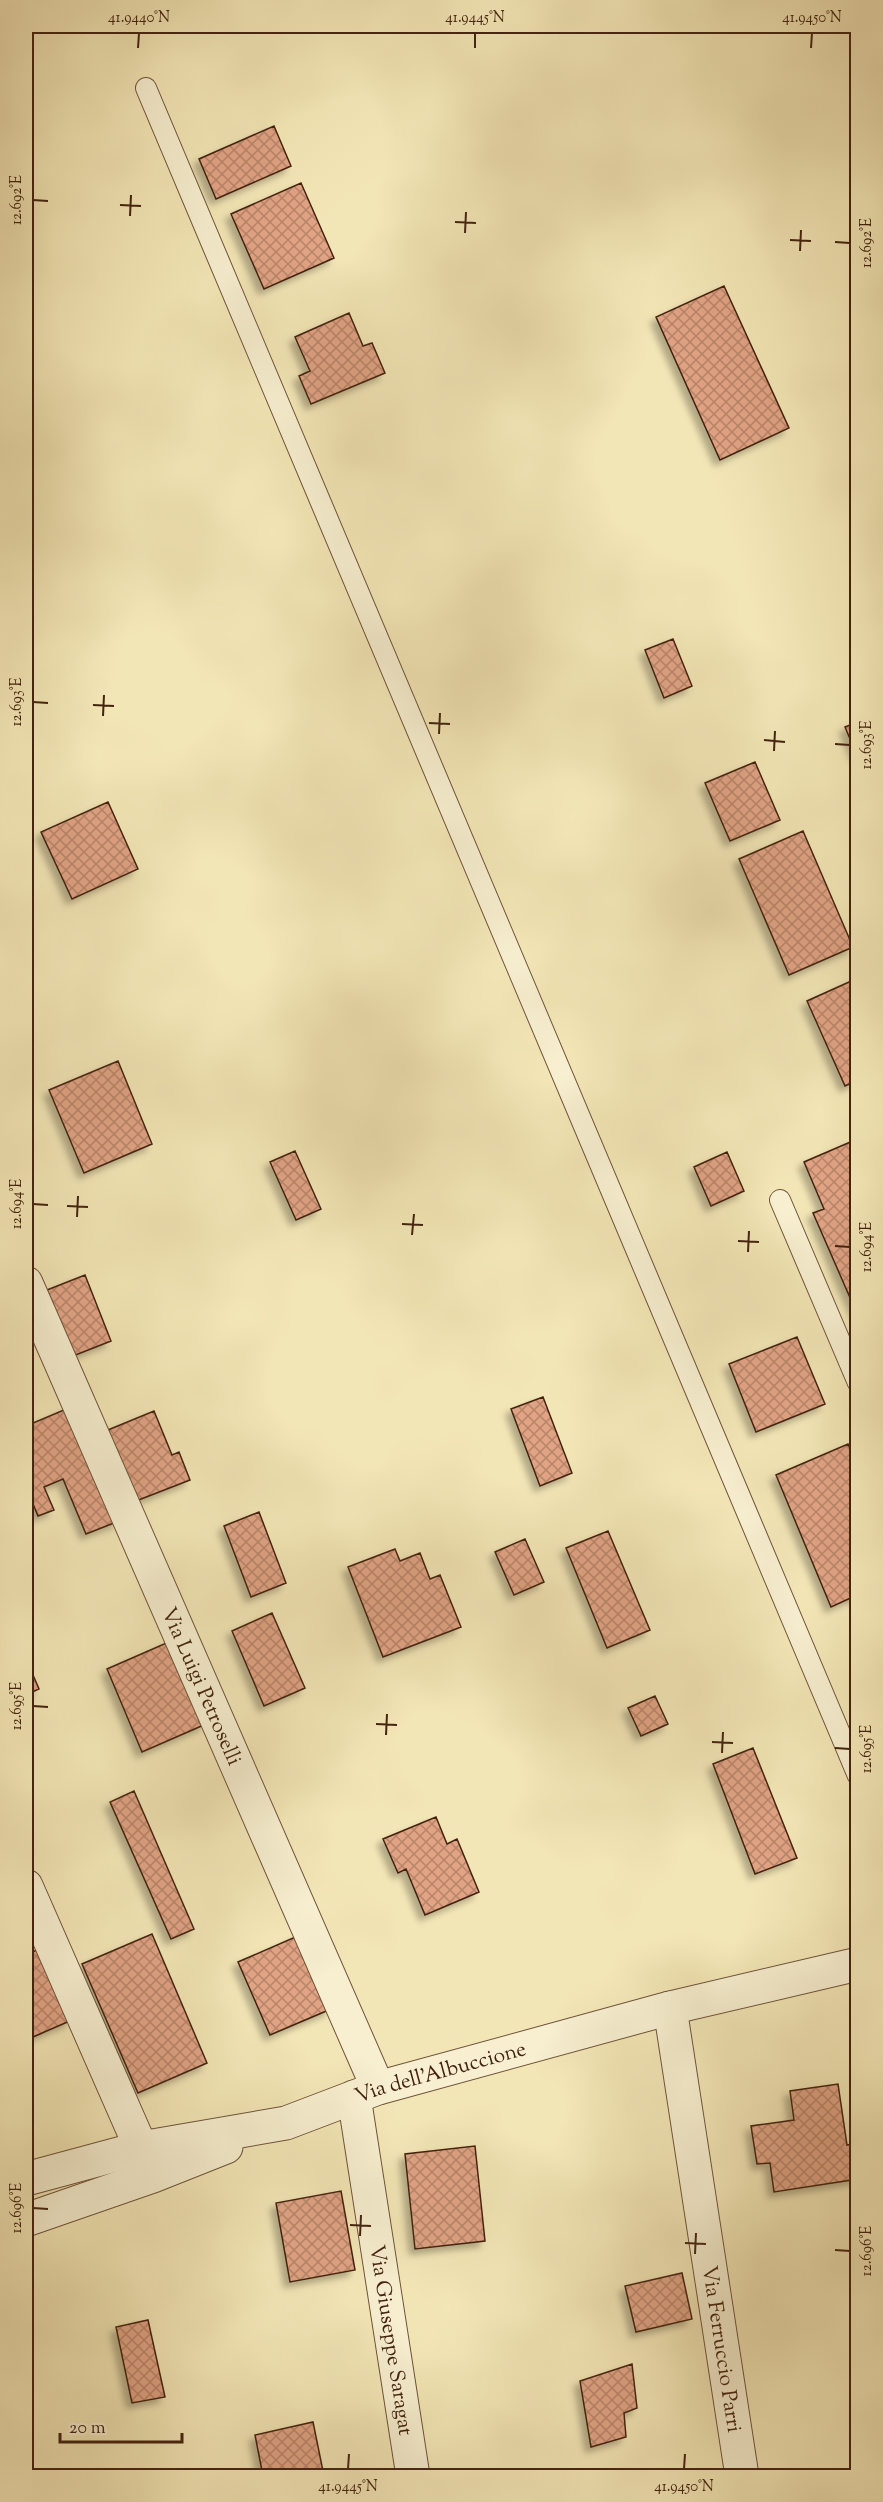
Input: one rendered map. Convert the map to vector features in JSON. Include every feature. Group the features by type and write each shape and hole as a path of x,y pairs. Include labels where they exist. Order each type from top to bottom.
{"street":[{"name":"Via Luigi Petroselli","path":"26,1283 366,2092"},
{"path":"26,1886 141,2148"},
{"name":"Via dell'Albuccione","path":"26,2179 141,2148 286,2123 366,2092 670,2008 858,1964"},
{"name":"Via Ferruccio Parri","path":"670,2008 742,2476"},
{"name":"Via Giuseppe Saragat","path":"366,2092 413,2476"},
{"path":"26,2220 153,2176 286,2123"}],"lane":[{"path":"146,88 858,1776"},
{"path":"780,1200 858,1383"}],"building":[{"path":"274,126 291,166 216,199 199,159"},
{"path":"301,183 334,258 264,289 231,214"},
{"path":"724,286 789,428 720,460 656,317"},
{"path":"349,313 363,346 372,343 385,373 311,404 299,376 310,371 295,337"},
{"path":"673,639 692,686 664,698 645,650"},
{"path":"858,722 858,758 845,727"},
{"path":"755,762 780,820 730,841 705,783"},
{"path":"108,802 138,869 72,899 41,832"},
{"path":"803,831 853,947 789,975 739,859"},
{"path":"858,978 858,1080 845,1086 807,1001"},
{"path":"118,1061 152,1144 84,1173 49,1090"},
{"path":"855,1140 858,1145 858,1316 813,1213 824,1209 804,1162"},
{"path":"295,1151 321,1209 296,1220 270,1162"},
{"path":"727,1152 744,1191 711,1206 694,1167"},
{"path":"85,1275 111,1341 73,1356 47,1290"},
{"path":"797,1337 825,1404 756,1432 729,1364"},
{"path":"543,1397 572,1473 540,1486 511,1409"},
{"path":"71,1407 119,1521 86,1534 63,1479 44,1487 54,1510 38,1516 26,1487 26,1426"},
{"path":"154,1411 172,1455 179,1452 190,1480 136,1501 108,1430"},
{"path":"848,1444 858,1467 858,1600 855,1596 831,1607 776,1475"},
{"path":"259,1512 286,1583 251,1597 224,1526"},
{"path":"608,1531 650,1630 607,1648 566,1548"},
{"path":"525,1539 544,1582 514,1595 495,1552"},
{"path":"395,1549 400,1561 420,1553 430,1579 440,1575 461,1627 383,1657 348,1567"},
{"path":"272,1613 305,1688 264,1706 232,1631"},
{"path":"171,1641 206,1724 142,1752 107,1669"},
{"path":"26,1659 39,1689 26,1695"},
{"path":"655,1696 668,1724 641,1736 628,1708"},
{"path":"753,1748 797,1858 755,1874 713,1764"},
{"path":"134,1791 194,1929 171,1939 110,1802"},
{"path":"436,1817 447,1844 457,1839 479,1892 425,1915 406,1869 398,1873 383,1839"},
{"path":"152,1934 207,2063 138,2093 82,1964"},
{"path":"300,1935 331,2009 270,2035 238,1962"},
{"path":"41,1948 72,2020 26,2040 26,1955"},
{"path":"838,2084 847,2145 858,2143 858,2179 774,2192 770,2163 757,2164 751,2126 794,2120 790,2091"},
{"path":"475,2146 485,2241 415,2249 405,2154"},
{"path":"341,2191 355,2270 290,2282 276,2203"},
{"path":"682,2273 692,2319 636,2332 625,2286"},
{"path":"148,2320 165,2397 132,2403 116,2327"},
{"path":"632,2364 637,2408 624,2413 626,2437 591,2447 580,2381"},
{"path":"313,2422 324,2476 263,2476 255,2435"}]}
